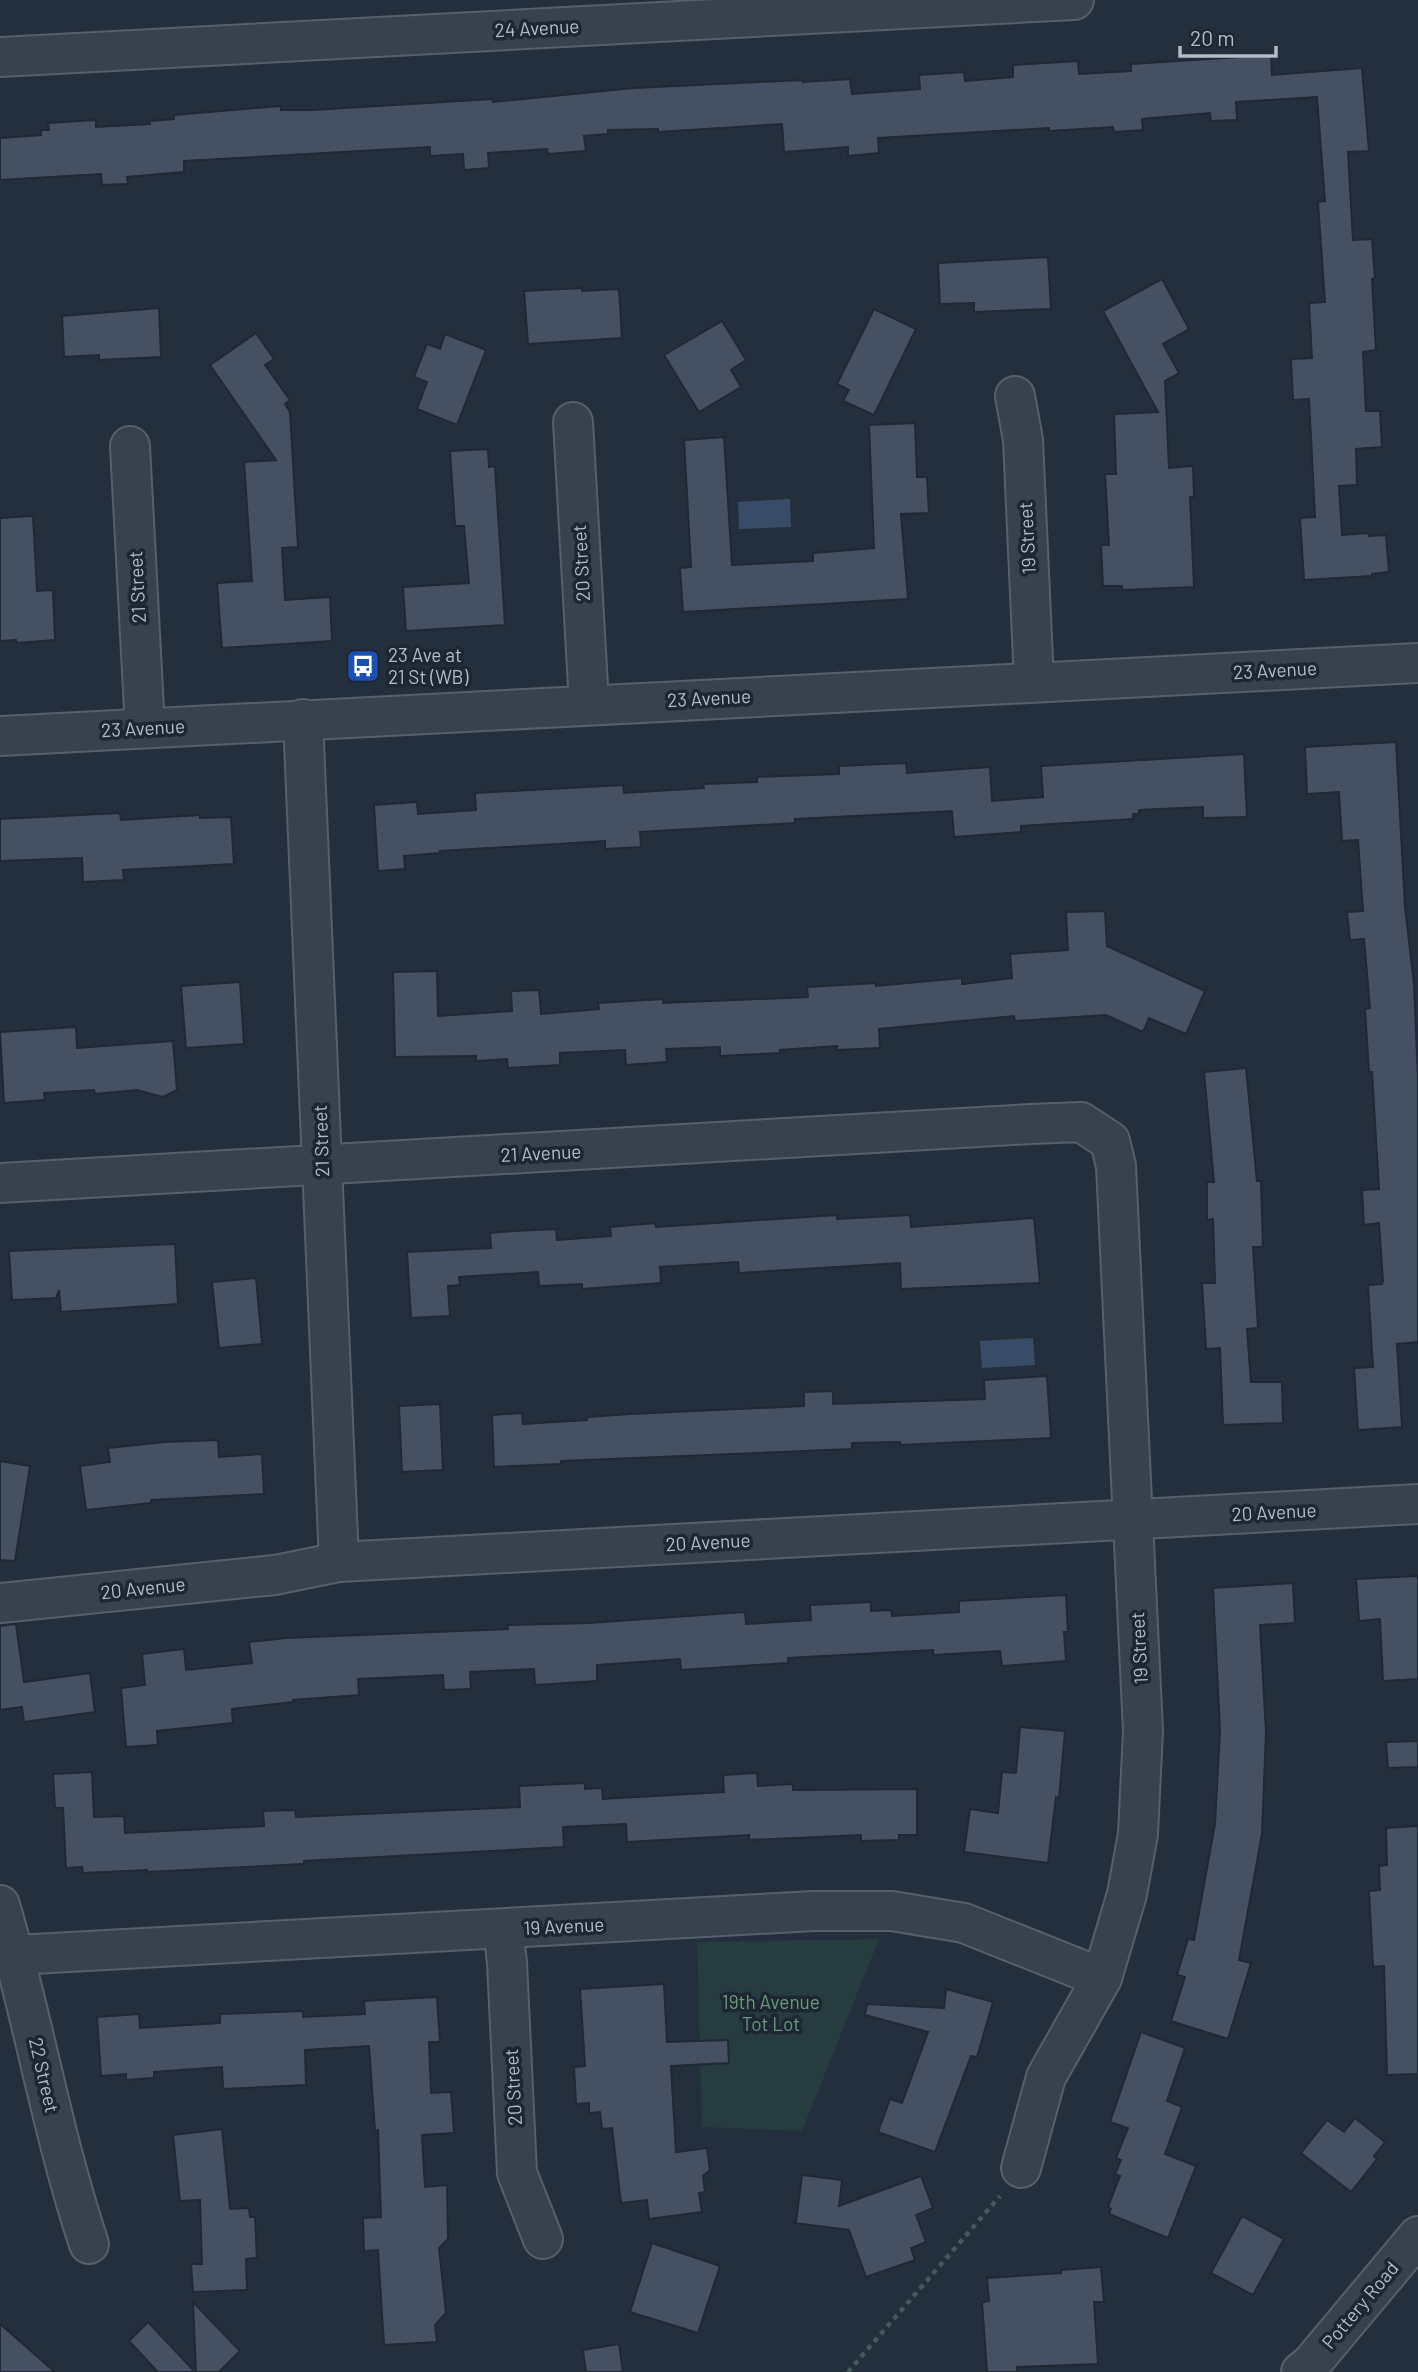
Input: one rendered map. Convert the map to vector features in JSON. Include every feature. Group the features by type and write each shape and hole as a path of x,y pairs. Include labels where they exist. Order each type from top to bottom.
{"street":[{"name":"24 Avenue","path":"0,57 1074,0"},
{"name":"19 Street","path":"1015,396 1023,440 1034,682"},
{"name":"20 Street","path":"573,422 589,704"},
{"name":"21 Street","path":"130,446 145,728"},
{"name":"23 Avenue","path":"0,736 1418,663"},
{"name":"21 Street","path":"303,719 339,1562"},
{"name":"19 Street","path":"1021,2168 1046,2077 1102,1978 1127,1894 1138,1834 1143,1776 1134,1520 1116,1166 1110,1141 1081,1122"},
{"name":"21 Avenue","path":"0,1183 1081,1122"},
{"name":"20 Avenue","path":"0,1603 275,1575 339,1562 1418,1504"},
{"name":"22 Street","path":"0,1905 15,1955 71,2190 89,2244"},
{"name":"19 Avenue","path":"15,1955 814,1911 892,1910 964,1923 1102,1978"},
{"name":"20 Street","path":"503,1929 517,2172 543,2239"},
{"name":"Pottery Road","path":"1301,2372 1311,2364 1418,2236"}],"path":[{"path":"848,2372 985,2216 1021,2168"}],"green space":[{"name":"19th Avenue Tot Lot","path":"879,1939 802,2131 702,2127 697,1942"}],"water":[{"path":"790,499 791,527 739,529 738,502"},
{"path":"1033,1338 1035,1365 982,1368 980,1341"}],"building":[{"path":"1271,55 1272,75 1362,68 1369,151 1348,152 1353,240 1372,239 1376,350 1363,352 1366,411 1380,411 1382,447 1356,449 1357,485 1339,486 1342,535 1386,535 1389,572 1372,576 1304,580 1300,518 1315,517 1309,399 1293,400 1291,359 1312,358 1309,303 1325,302 1318,202 1325,201 1317,97 1236,102 1237,120 1211,121 1210,113 1142,119 1143,130 1114,132 1113,127 1049,131 1049,128 878,138 879,153 848,156 848,147 784,152 782,124 658,132 658,129 608,130 608,134 584,136 586,151 548,154 547,149 488,153 489,168 464,170 463,154 430,156 430,147 184,161 184,172 127,177 128,184 102,185 101,174 0,180 0,138 41,135 41,130 49,130 48,123 96,120 96,127 150,124 149,121 174,119 174,115 281,106 281,110 313,110 493,99 493,102 634,88 803,80 850,79 852,94 920,89 919,75 964,72 965,81 1013,77 1013,65 1078,61 1079,74 1131,71 1131,64"},
{"path":"1048,257 1051,309 974,312 974,303 940,304 938,263"},
{"path":"1162,279 1189,329 1163,344 1179,373 1165,381 1169,468 1193,466 1194,497 1190,497 1194,587 1122,590 1122,586 1103,586 1101,545 1109,545 1105,474 1116,474 1114,414 1158,412 1103,311"},
{"path":"582,288 582,291 619,289 622,338 528,344 524,291"},
{"path":"159,308 161,357 99,360 99,355 64,357 62,316"},
{"path":"874,309 916,329 874,415 843,401 849,390 837,384"},
{"path":"722,321 746,360 731,370 741,387 699,412 664,355"},
{"path":"256,333 274,359 265,365 290,400 285,404 290,412 298,547 282,548 285,600 330,597 332,641 222,648 217,583 252,581 244,462 276,460 210,365"},
{"path":"445,334 486,350 457,425 417,409 427,382 414,377 427,344 440,349"},
{"path":"915,423 917,477 927,477 929,513 901,514 908,599 683,612 680,568 691,567 684,440 724,437 732,565 813,561 813,553 874,548 869,425"},
{"path":"488,449 489,467 495,466 505,625 406,631 403,587 469,583 464,526 455,526 450,451"},
{"path":"33,516 37,591 53,590 55,640 17,643 16,640 0,641 0,518"},
{"path":"1396,742 1405,907 1414,984 1418,1079 1418,1342 1397,1344 1402,1427 1358,1430 1354,1368 1373,1367 1368,1285 1382,1284 1383,1281 1379,1223 1364,1225 1362,1190 1379,1189 1365,1009 1370,1008 1364,939 1350,940 1347,912 1363,911 1358,840 1342,841 1339,792 1307,794 1305,747"},
{"path":"1244,754 1247,817 1203,818 1203,807 1139,810 1139,814 1133,814 1133,819 1021,826 1021,832 954,837 952,811 795,819 795,823 640,832 641,847 605,849 605,841 440,851 404,856 405,869 378,871 374,805 417,802 418,814 476,810 475,793 623,785 624,793 704,788 703,784 757,782 757,777 839,774 839,766 906,763 907,773 990,767 992,801 1043,797 1041,766"},
{"path":"120,813 121,820 200,815 200,818 231,817 234,864 123,870 124,880 83,882 82,858 0,861 0,819"},
{"path":"1105,911 1107,946 1205,991 1186,1034 1149,1018 1143,1032 1106,1015 1015,1021 1014,1016 879,1029 880,1048 837,1050 837,1046 780,1050 780,1053 720,1056 720,1047 666,1049 667,1062 626,1065 625,1050 560,1053 560,1065 508,1068 507,1059 476,1061 476,1056 395,1057 393,972 437,971 438,1016 512,1011 511,991 539,990 541,1014 599,1009 598,1003 663,999 663,1003 808,997 807,987 876,983 876,986 962,978 962,984 1012,978 1010,954 1068,950 1066,912"},
{"path":"240,982 244,1044 186,1048 181,986"},
{"path":"76,1027 77,1048 173,1041 177,1090 163,1097 137,1090 95,1094 94,1090 44,1093 45,1100 4,1103 0,1032"},
{"path":"1246,1068 1257,1181 1261,1181 1263,1247 1253,1247 1258,1328 1247,1329 1251,1382 1282,1382 1283,1423 1223,1425 1220,1348 1206,1349 1202,1283 1215,1283 1213,1219 1207,1220 1207,1182 1214,1182 1204,1072"},
{"path":"837,1215 837,1219 910,1215 911,1227 1034,1218 1040,1283 901,1289 900,1263 739,1273 738,1262 660,1267 661,1283 582,1289 582,1284 539,1286 538,1272 459,1277 460,1285 448,1286 450,1316 411,1318 407,1252 491,1248 490,1233 556,1229 557,1240 611,1236 610,1227 655,1223 656,1227"},
{"path":"175,1244 178,1304 61,1312 59,1290 56,1298 12,1300 9,1251"},
{"path":"256,1278 262,1344 219,1348 212,1282"},
{"path":"1047,1376 1051,1438 901,1445 900,1442 852,1443 852,1449 561,1461 561,1464 494,1467 492,1415 522,1413 523,1424 631,1414 804,1406 804,1392 833,1391 833,1404 985,1399 984,1380"},
{"path":"440,1404 443,1470 402,1472 399,1406"},
{"path":"218,1440 219,1457 262,1454 264,1494 151,1500 151,1503 86,1510 80,1466 110,1462 108,1448"},
{"path":"0,1461 30,1466 15,1561 0,1560"},
{"path":"1418,1576 1418,1679 1383,1681 1380,1619 1359,1621 1356,1579"},
{"path":"1293,1583 1295,1623 1260,1625 1266,1732 1262,1834 1239,1960 1251,1963 1228,2039 1171,2021 1185,1977 1177,1975 1188,1939 1194,1940 1215,1824 1220,1731 1213,1588"},
{"path":"1066,1595 1066,1661 1002,1666 1000,1651 933,1655 933,1650 788,1658 788,1663 681,1670 680,1659 597,1665 597,1681 535,1685 534,1669 470,1672 471,1689 444,1690 443,1675 358,1679 359,1695 293,1700 232,1709 233,1723 157,1731 158,1745 126,1747 121,1688 145,1685 142,1654 184,1649 186,1670 252,1663 249,1642 286,1638 508,1629 507,1625 589,1623 745,1612 746,1624 811,1620 810,1605 871,1602 871,1611 891,1610 892,1616 959,1612 959,1601"},
{"path":"16,1624 24,1682 90,1673 95,1712 24,1722 22,1707 0,1710 0,1626"},
{"path":"1020,1727 1065,1731 1059,1798 1056,1797 1048,1863 964,1852 970,1809 998,1813 1002,1772 1016,1773"},
{"path":"1418,1741 1418,1767 1388,1768 1386,1742"},
{"path":"92,1772 94,1817 124,1816 125,1833 264,1826 263,1811 295,1810 296,1817 520,1807 519,1786 585,1783 585,1789 602,1788 603,1799 724,1792 723,1775 757,1773 758,1786 793,1784 793,1790 917,1789 917,1835 899,1835 899,1840 861,1841 861,1835 749,1840 749,1835 627,1842 626,1824 563,1827 564,1847 304,1861 304,1864 83,1873 82,1867 66,1868 63,1808 55,1808 53,1774"},
{"path":"1418,1826 1418,2074 1387,2075 1384,1966 1373,1967 1369,1891 1380,1890 1379,1866 1387,1865 1386,1828"},
{"path":"664,1984 667,2042 728,2040 729,2063 671,2066 676,2152 707,2148 710,2170 703,2176 705,2192 699,2193 702,2212 649,2219 647,2200 621,2203 612,2128 602,2129 600,2112 589,2113 589,2103 576,2104 574,2067 585,2066 580,1989"},
{"path":"946,1989 993,2002 977,2057 971,2056 935,2152 878,2132 890,2099 902,2103 928,2032 865,2015 867,2004 944,2008"},
{"path":"437,1997 440,2042 429,2042 431,2093 451,2092 454,2133 422,2135 425,2187 447,2185 448,2239 439,2248 446,2313 435,2325 437,2342 384,2345 378,2250 364,2251 363,2218 381,2217 378,2130 375,2131 369,2046 305,2050 306,2085 223,2089 222,2067 154,2072 154,2078 126,2080 126,2074 101,2076 97,2017 139,2014 140,2028 220,2023 220,2014 303,2011 303,2017 365,2014 364,2001"},
{"path":"1141,2032 1185,2048 1167,2101 1182,2107 1165,2154 1196,2166 1168,2238 1109,2214 1111,2209 1108,2207 1120,2176 1115,2174 1121,2160 1116,2158 1128,2128 1110,2122"},
{"path":"1355,2118 1385,2142 1374,2156 1377,2159 1351,2192 1301,2153 1327,2120 1344,2132"},
{"path":"222,2129 230,2209 249,2208 250,2217 255,2217 257,2258 246,2259 247,2290 193,2292 191,2264 202,2264 200,2200 180,2201 173,2135"},
{"path":"802,2175 842,2180 839,2206 921,2176 933,2208 916,2215 926,2242 911,2248 915,2260 866,2277 849,2230 794,2223"},
{"path":"1242,2216 1284,2239 1253,2295 1211,2273"},
{"path":"652,2243 720,2266 698,2333 630,2312"},
{"path":"1101,2267 1104,2302 1094,2302 1098,2364 1017,2367 1017,2372 987,2372 982,2302 989,2301 987,2278 1061,2273 1061,2270"},
{"path":"193,2302 240,2351 219,2372 196,2372"},
{"path":"148,2322 195,2372 158,2372 129,2341"},
{"path":"0,2324 55,2372 0,2372"},
{"path":"619,2344 623,2372 586,2372 583,2350"}],"place":[{"name":"23 Ave at 21 St (WB)","path":"363,666"}]}
